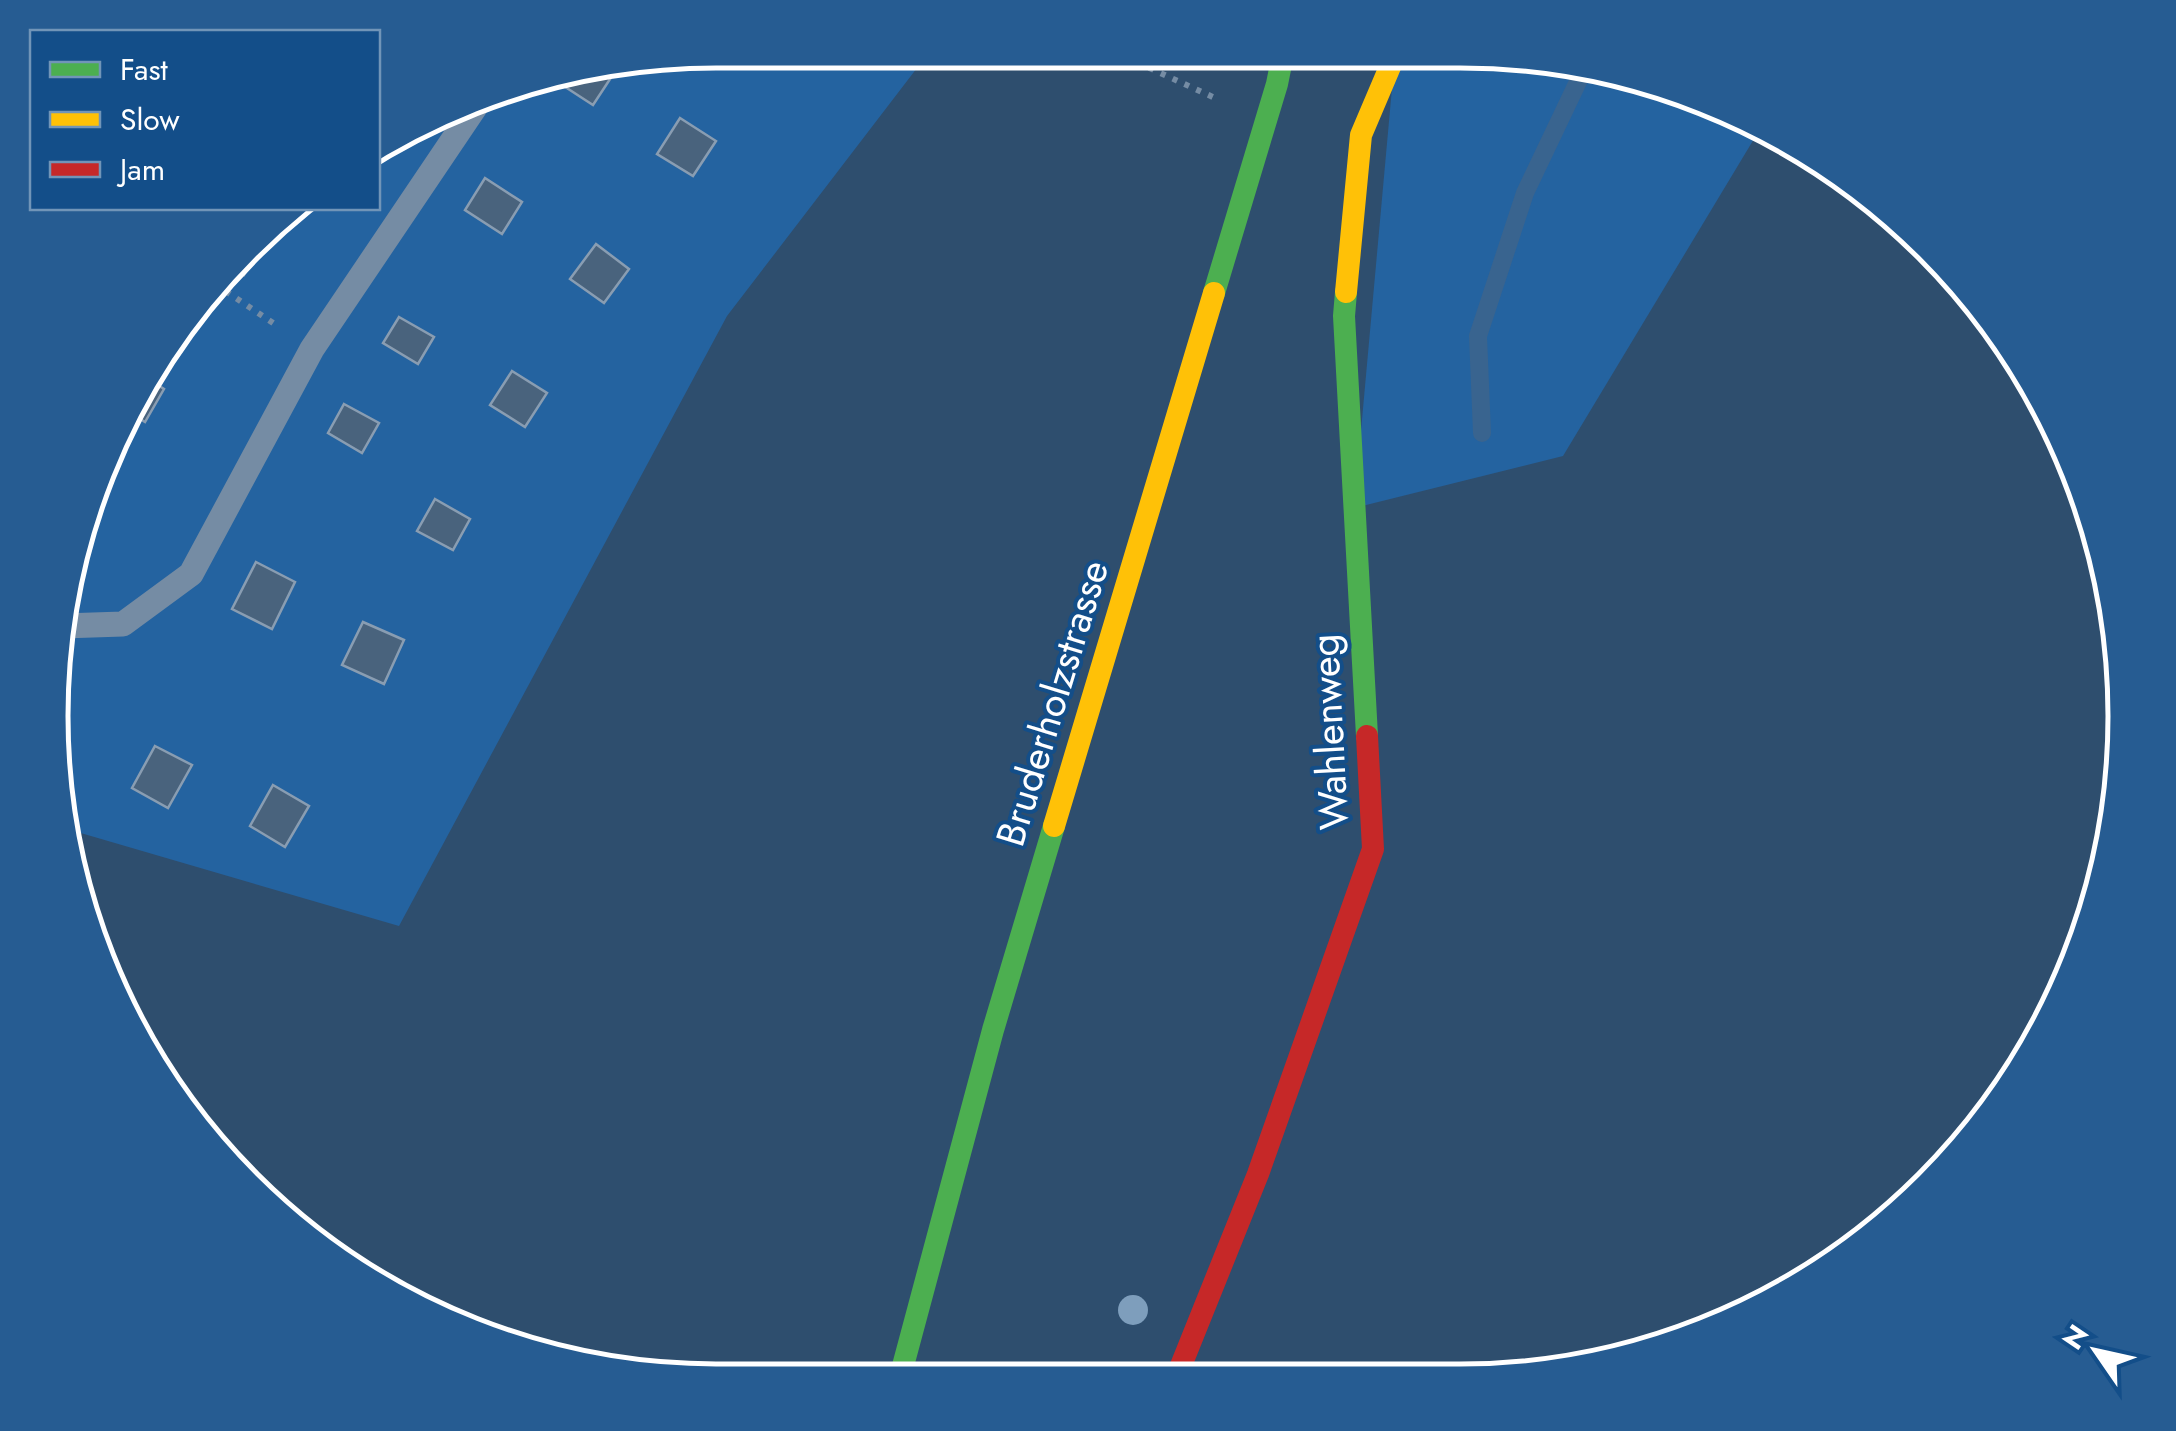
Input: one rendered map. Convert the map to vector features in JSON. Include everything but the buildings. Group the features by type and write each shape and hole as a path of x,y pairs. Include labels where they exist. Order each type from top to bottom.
{"main road":[{"name":"Bruderholzstrasse","path":"903,1364 993,1030 1280,68"},
{"name":"Wahlenweg","path":"1182,1364 1258,1174 1372,849 1344,316 1361,135 1390,68"}],"lane":[{"path":"74,626 122,624 191,574 312,349 469,117"}],"path":[{"path":"1150,68 1218,99"},
{"path":"226,291 312,349"}],"shaded area":[{"path":"716,68 917,68 727,316 399,926 78,832 68,716 69,673 80,589 102,507 154,391 228,288 288,228 310,210 380,210 380,161 468,117 548,90 631,73"},
{"path":"1394,68 1503,69 1587,80 1669,102 1755,138 1563,456 1354,508"}],"waterway":[{"path":"1482,433 1478,336 1525,193 1579,79"}],"traffic: fast":[{"path":"1214,293 1280,68"},
{"path":"1346,292 1344,316 1367,736"},
{"path":"903,1364 993,1030 1054,826"}],"traffic: slow":[{"path":"1346,292 1361,135 1389,68"},
{"path":"1054,826 1214,293"}],"traffic: jam":[{"path":"1182,1364 1258,1174 1373,849 1367,736"}]}
